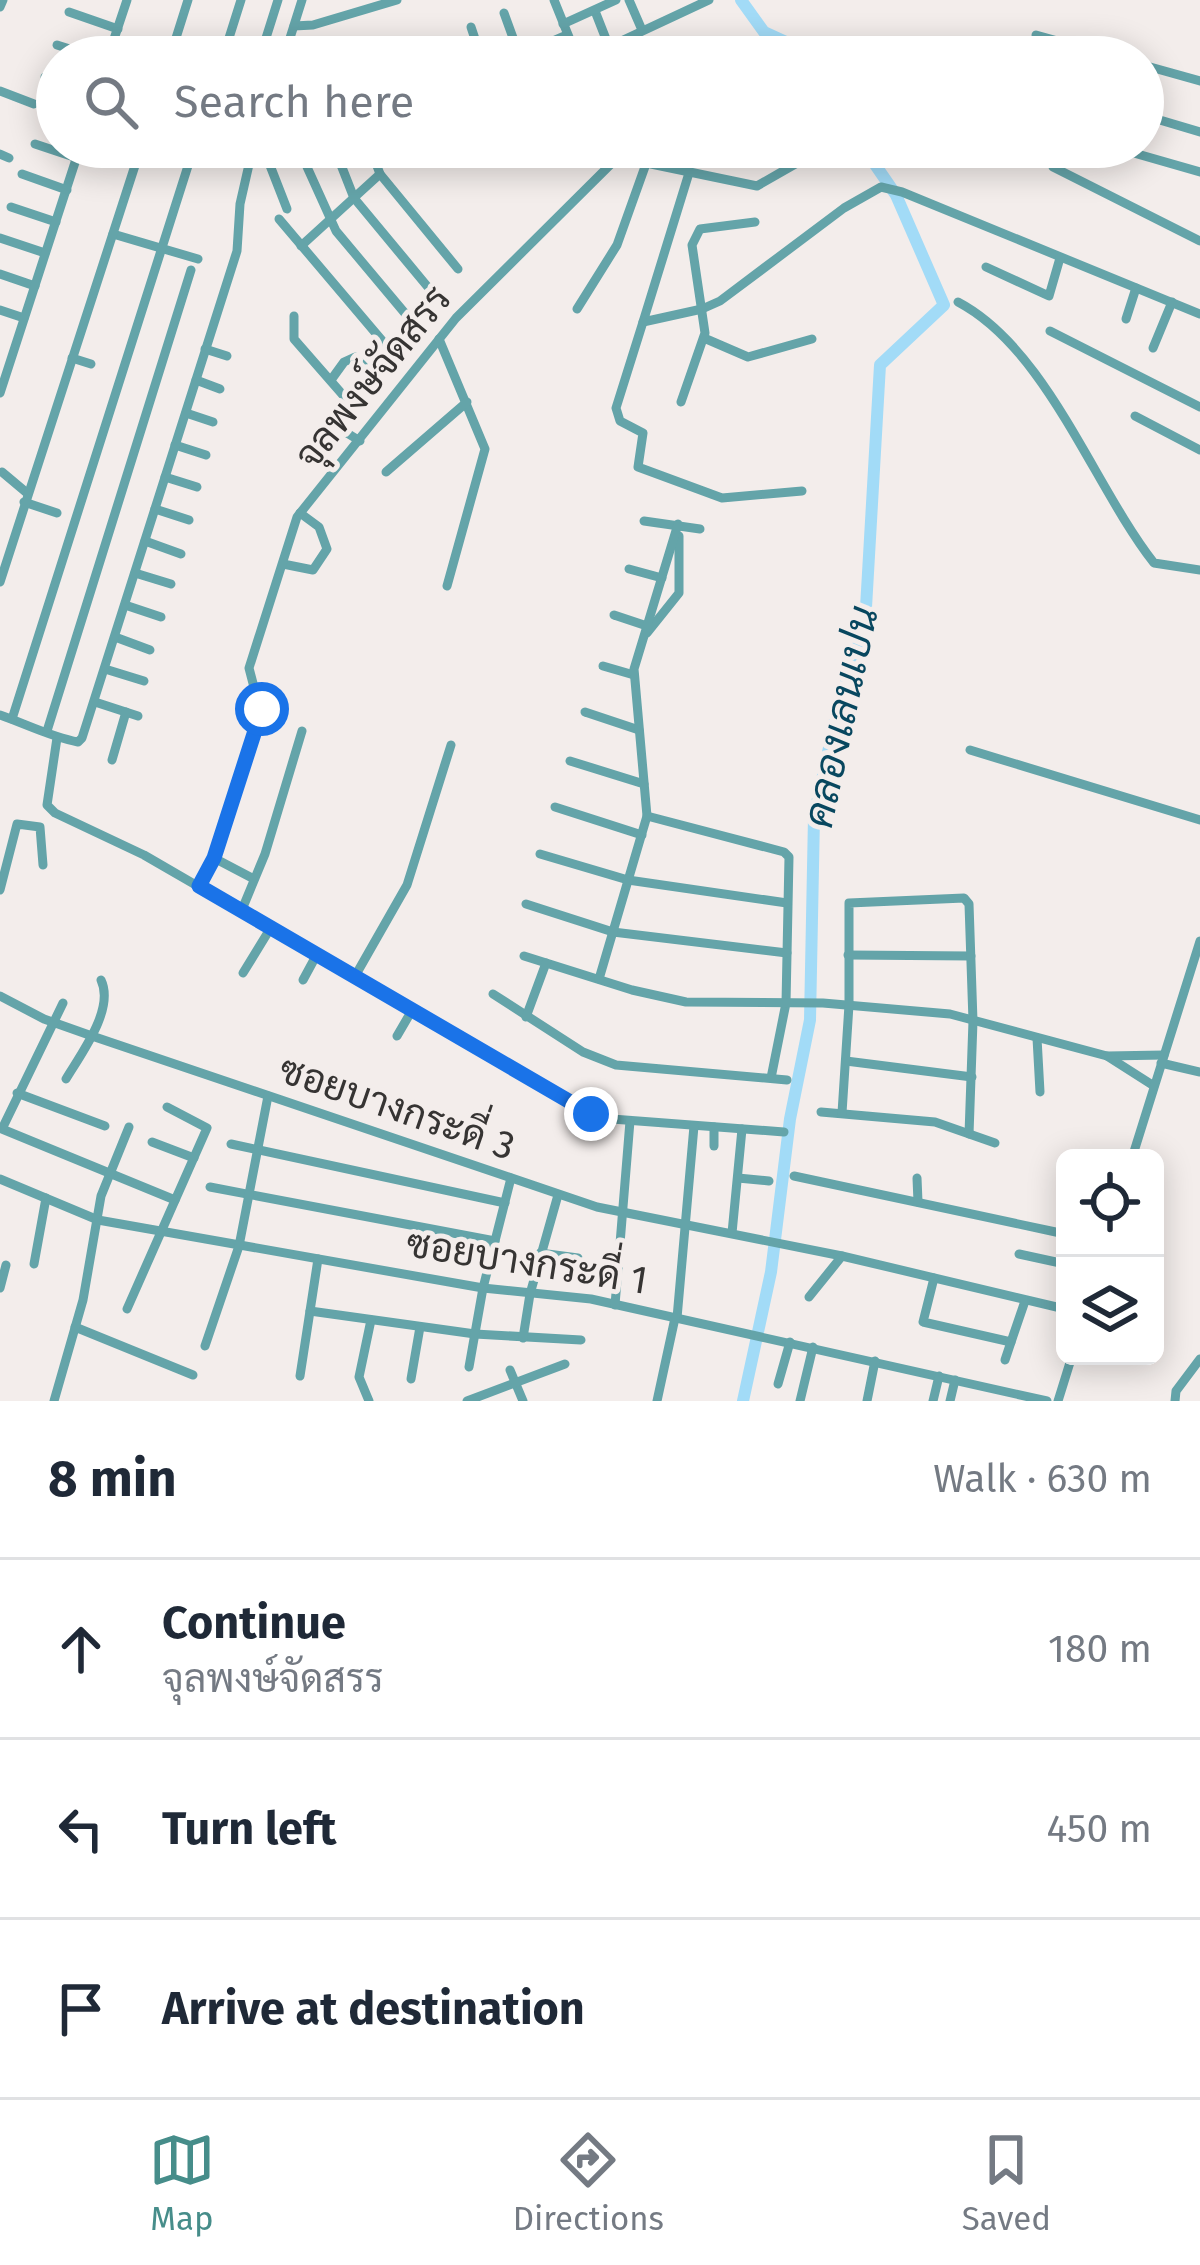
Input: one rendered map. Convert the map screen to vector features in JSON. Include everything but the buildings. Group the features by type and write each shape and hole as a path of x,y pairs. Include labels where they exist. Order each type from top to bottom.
{"street":[{"path":"116,36 127,0"},
{"path":"177,36 188,0"},
{"path":"230,36 241,0"},
{"path":"267,36 278,0"},
{"path":"291,36 302,0"},
{"path":"294,26 313,25 397,0"},
{"path":"554,0 568,36"},
{"path":"554,36 616,0"},
{"path":"629,0 642,30"},
{"path":"634,36 710,0 719,15"},
{"path":"595,11 605,36"},
{"path":"69,13 118,29"},
{"path":"504,13 511,36"},
{"path":"471,27 474,36"},
{"path":"1164,71 1200,81"},
{"path":"0,91 36,107"},
{"path":"1164,121 1200,132"},
{"path":"1164,162 1200,172"},
{"path":"1,385 74,168"},
{"path":"0,582 134,168"},
{"path":"12,719 187,168"},
{"path":"0,715 47,730 57,738 80,741 240,242 240,204 254,168"},
{"path":"269,168 286,209"},
{"path":"307,168 329,220 414,324"},
{"path":"342,168 354,198 432,292"},
{"path":"378,168 458,269"},
{"name":"จุลพงษ์จัดสรร","path":"199,886 214,858 262,709 248,675 300,513 439,339 607,168"},
{"path":"577,309 616,245 645,168"},
{"path":"668,168 762,185 790,168"},
{"path":"1055,168 1196,239 1197,222"},
{"path":"689,173 616,408 620,421 643,433 638,467 722,498 802,491"},
{"path":"22,174 67,190"},
{"path":"301,246 380,174"},
{"path":"643,322 720,301 878,188 902,192 1200,314"},
{"path":"11,207 56,221"},
{"path":"279,219 396,357"},
{"path":"681,402 704,338 692,244 696,231 754,222"},
{"path":"113,234 198,259"},
{"path":"0,238 45,253"},
{"path":"986,268 1049,296 1060,258"},
{"path":"47,730 191,269"},
{"path":"0,274 35,286"},
{"path":"1126,319 1136,288"},
{"path":"958,302 988,319 1024,359 1150,558 1162,565 1200,570"},
{"path":"1153,348 1172,302"},
{"path":"0,310 24,318"},
{"path":"295,316 294,339 349,402"},
{"path":"1050,331 1200,407"},
{"path":"704,338 748,357 812,339"},
{"path":"439,339 485,452 447,586"},
{"path":"0,345 14,350"},
{"path":"205,349 227,356"},
{"path":"331,380 344,362 355,357 378,381 375,388 349,402 341,430 360,442"},
{"path":"71,358 91,364"},
{"path":"196,380 220,389"},
{"path":"386,472 466,402"},
{"path":"186,413 213,422"},
{"path":"1135,416 1200,450"},
{"path":"175,446 206,455"},
{"path":"2,472 25,498 57,513"},
{"path":"165,477 196,487"},
{"path":"155,509 189,520"},
{"path":"283,564 313,570 328,549 319,527 300,513"},
{"path":"677,528 700,529"},
{"path":"598,979 647,816 634,674 677,528"},
{"path":"643,638 679,593 677,528"},
{"path":"145,542 181,554"},
{"path":"629,569 662,578"},
{"path":"135,573 171,584"},
{"path":"125,604 161,616"},
{"path":"614,615 647,626"},
{"path":"115,637 151,650"},
{"path":"603,666 634,674"},
{"path":"105,669 144,682"},
{"path":"94,702 139,716"},
{"path":"112,760 126,712"},
{"path":"585,712 639,730"},
{"path":"241,912 302,731"},
{"path":"57,738 47,799 51,810 199,886 591,1114"},
{"path":"354,978 407,885 451,745"},
{"path":"970,750 1200,820"},
{"path":"570,761 644,784"},
{"path":"555,807 641,835"},
{"path":"647,816 788,854 786,1003 771,1078"},
{"path":"0,822 15,827"},
{"path":"1,883 20,823 40,827 43,865"},
{"path":"540,854 628,880 788,903"},
{"path":"214,858 254,879"},
{"path":"842,1113 850,1005 850,901 964,898 969,904 974,1022 969,1134"},
{"path":"526,904 613,932 787,953"},
{"path":"244,973 270,929"},
{"path":"1135,1149 1200,941"},
{"path":"848,955 971,956"},
{"path":"303,980 316,956"},
{"path":"524,956 686,1002 823,1003 950,1014 1107,1056 1163,1059 1200,1072"},
{"path":"526,1016 547,963"},
{"path":"66,1079 92,1036 105,992 101,980"},
{"path":"493,994 583,1052 616,1066 788,1080"},
{"name":"ซอยบางกระดี่ 3","path":"0,996 92,1036 597,1208 842,1256 1056,1307"},
{"path":"63,1004 17,1093 3,1125 5,1132 175,1200"},
{"path":"397,1036 411,1012"},
{"path":"1037,1038 1040,1092"},
{"path":"1107,1056 1154,1086"},
{"path":"1135,1072 1140,1056"},
{"path":"846,1061 972,1077"},
{"path":"17,1093 105,1126"},
{"path":"205,1346 239,1246 268,1096"},
{"path":"127,1309 207,1128 167,1108"},
{"path":"732,1233 747,1112"},
{"path":"821,1112 935,1122 995,1143"},
{"path":"612,1119 784,1132"},
{"path":"615,1305 630,1121"},
{"path":"658,1401 676,1318 694,1126"},
{"path":"54,1401 110,1174 129,1127"},
{"path":"714,1127 714,1145"},
{"path":"152,1142 194,1158"},
{"path":"231,1144 505,1203"},
{"path":"794,1176 1056,1232"},
{"path":"469,1367 511,1178"},
{"path":"737,1178 769,1181"},
{"path":"917,1178 919,1202"},
{"name":"ซอยบางกระดี่ 1","path":"1,1183 98,1220 484,1288 591,1299 956,1380 1003,1396 1047,1401"},
{"path":"210,1187 495,1241"},
{"path":"523,1338 530,1294 558,1195"},
{"path":"34,1264 46,1198"},
{"path":"541,1253 578,1258"},
{"path":"1018,1254 1056,1262"},
{"path":"809,1297 842,1256"},
{"path":"300,1376 318,1259"},
{"path":"0,1288 6,1265"},
{"path":"934,1278 919,1322 1011,1342"},
{"path":"1005,1360 1025,1300"},
{"path":"310,1311 475,1334 581,1340"},
{"path":"368,1401 359,1377 371,1321"},
{"path":"75,1327 193,1375"},
{"path":"411,1379 420,1327"},
{"path":"778,1384 790,1342"},
{"path":"800,1401 813,1347"},
{"path":"1175,1401 1176,1391 1200,1359"},
{"path":"867,1401 875,1361"},
{"path":"466,1401 512,1375 565,1364"},
{"path":"1058,1401 1069,1365"},
{"path":"512,1375 524,1401"},
{"path":"933,1401 939,1376"},
{"path":"950,1401 956,1380"},
{"path":"973,1401 977,1385"}],"waterway":[{"name":"คลองเลนเปน","path":"741,0 764,32 773,36"},
{"name":"คลองเลนเปน","path":"743,1401 771,1272 790,1119 810,1020 814,817 838,706 865,625 880,365 944,305 896,195 877,168"}],"route":[{"path":"262,709 214,858 199,886 591,1114"}]}
